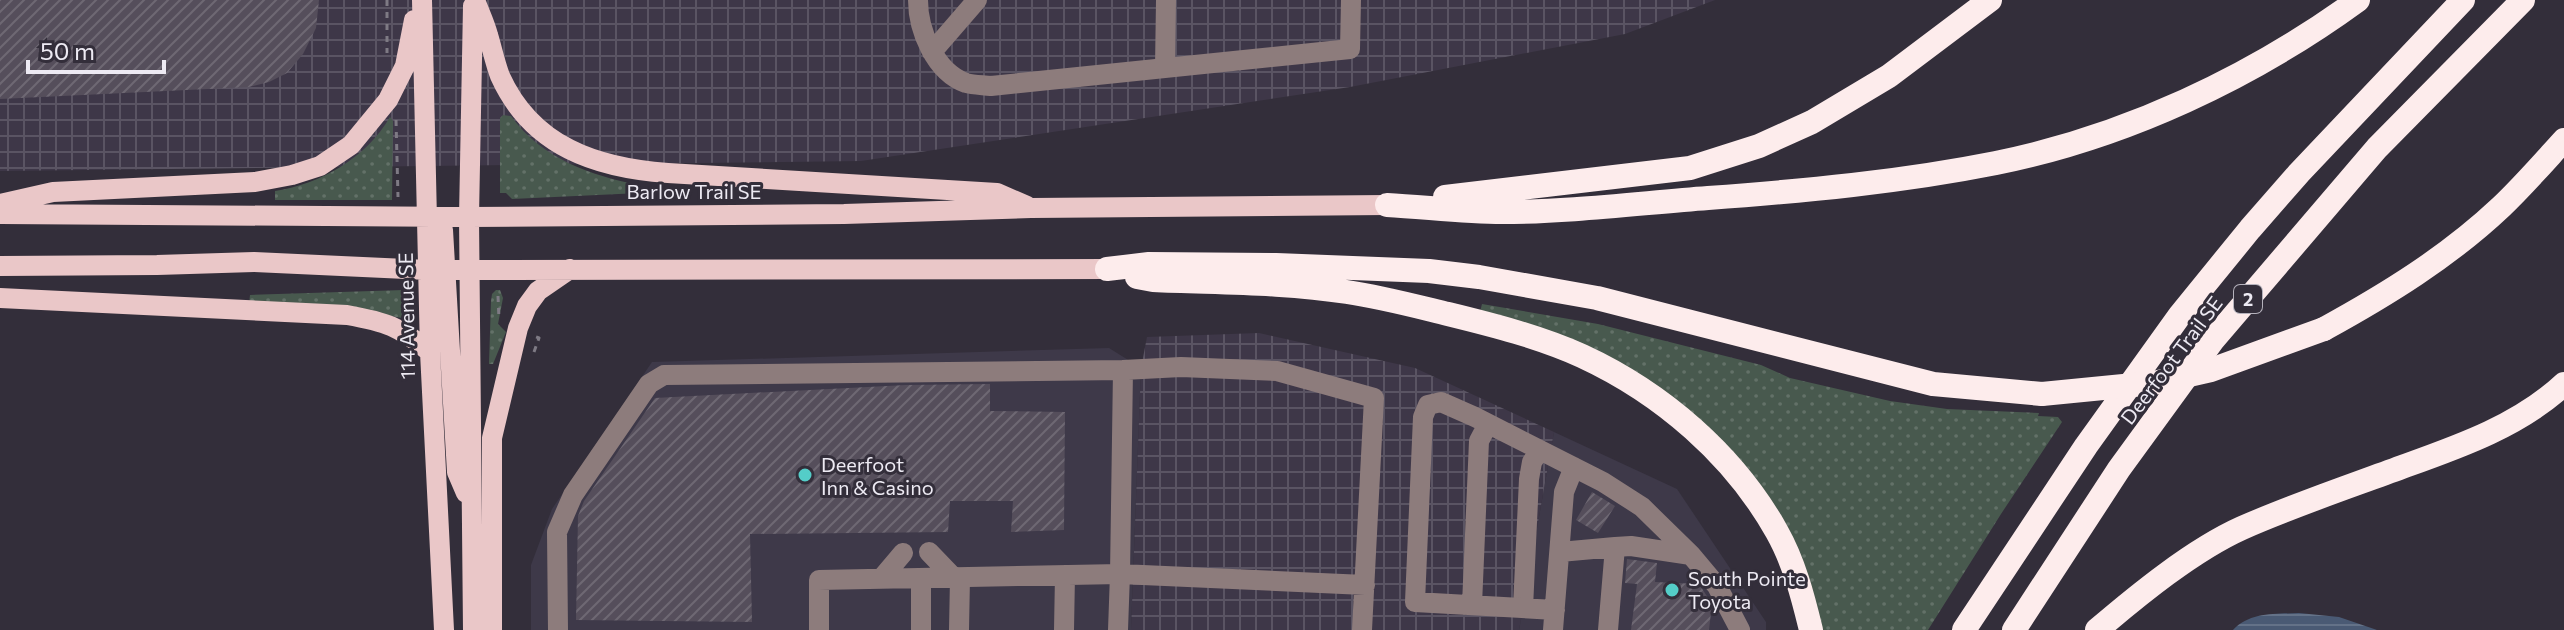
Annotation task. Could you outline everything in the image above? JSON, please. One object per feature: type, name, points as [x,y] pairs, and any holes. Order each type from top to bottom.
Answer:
[{"type":"highway","points":[[1387,205],[1690,168],[1759,146],[1812,122],[1889,76],[1990,0]]},
{"type":"highway","points":[[1387,205],[1502,212],[1665,202],[1854,185],[1997,163],[2095,136],[2197,96],[2267,58],[2358,0]]},
{"type":"highway","name":"Deerfoot Trail SE","points":[[1964,630],[2086,446],[2180,315],[2299,173],[2463,0]]},
{"type":"highway","name":"Deerfoot Trail SE","points":[[2014,630],[2119,469],[2213,340],[2377,148],[2523,0]]},
{"type":"highway","points":[[1107,269],[1149,264],[1276,265],[1429,271],[1479,277],[1597,298],[1933,384],[2042,394],[2154,383],[2211,370],[2324,329],[2381,297],[2460,241],[2500,208],[2564,140]]},
{"type":"highway","points":[[1107,269],[1153,280],[1275,285],[1347,292],[1404,303],[1524,335],[1579,355],[1616,373],[1668,408],[1715,449],[1739,475],[1777,533],[1791,563],[1811,630]]},
{"type":"highway","points":[[2097,630],[2170,573],[2238,530],[2461,446],[2496,430],[2564,384]]},
{"type":"main road","points":[[0,204],[53,192],[255,182],[320,166],[351,145],[388,100],[405,66],[420,0]]},
{"type":"main road","name":"114 Avenue SE","points":[[420,0],[428,217],[437,270],[430,352],[444,630]]},
{"type":"main road","points":[[474,0],[487,31],[499,75],[514,101],[555,142],[603,165],[634,171],[997,193],[1031,208]]},
{"type":"main road","points":[[473,630],[469,217],[474,0]]},
{"type":"main road","name":"Barlow Trail SE","points":[[0,214],[469,217],[1387,205]]},
{"type":"main road","points":[[0,266],[254,262],[437,270],[1107,269]]},
{"type":"main road","points":[[492,630],[492,438],[518,328],[527,306],[538,291],[570,269]]},
{"type":"main road","points":[[437,270],[457,472],[471,503]]},
{"type":"main road","points":[[0,298],[347,315],[386,323],[402,330],[430,352]]},
{"type":"lane","points":[[918,0],[918,10],[932,52],[946,70],[965,83],[991,86],[1350,49],[1351,0]]},
{"type":"lane","points":[[932,52],[977,0]]},
{"type":"lane","points":[[1165,68],[1166,0]]},
{"type":"lane","points":[[558,630],[557,532],[573,495],[649,384],[664,375],[1181,367],[1277,371],[1374,398],[1362,630]]},
{"type":"lane","points":[[1118,630],[1123,370]]},
{"type":"lane","points":[[1574,467],[1564,492],[1554,620],[1523,608],[1415,602],[1423,417],[1428,405],[1441,402],[1488,424],[1574,467],[1603,482],[1642,507],[1691,555],[1717,586],[1740,630]]},
{"type":"lane","points":[[1472,605],[1479,441],[1488,424]]},
{"type":"lane","points":[[1523,608],[1529,479],[1532,462],[1540,450]]},
{"type":"lane","points":[[1560,552],[1631,546],[1691,555]]},
{"type":"lane","points":[[1608,630],[1615,547]]},
{"type":"lane","points":[[929,552],[957,578],[959,630]]},
{"type":"lane","points":[[881,579],[903,553]]},
{"type":"lane","points":[[819,630],[819,580],[1120,574],[1365,585]]},
{"type":"lane","points":[[1064,630],[1065,575]]},
{"type":"lane","points":[[921,579],[921,630]]},
{"type":"path","points":[[387,0],[387,58]]},
{"type":"path","points":[[396,109],[398,197]]},
{"type":"path","points":[[498,296],[498,319],[509,324]]},
{"type":"shaded area","points":[[0,0],[1715,0],[1625,34],[1350,87],[861,161],[0,171]]},
{"type":"shaded area","points":[[1259,333],[1415,368],[1554,432],[1519,630],[1131,630],[1141,368],[1147,337]]},
{"type":"shaded area","points":[[1109,348],[1141,368],[1131,630],[531,630],[531,565],[552,509],[652,362]]},
{"type":"shaded area","points":[[1554,432],[1677,489],[1766,622],[1766,630],[1519,630]]},
{"type":"green space","points":[[503,115],[511,116],[523,131],[552,154],[603,176],[640,185],[640,193],[512,199],[506,193],[500,193],[500,118]]},
{"type":"green space","points":[[390,117],[393,121],[392,200],[275,200],[275,191],[309,182],[355,157]]},
{"type":"green space","points":[[404,290],[408,293],[408,319],[361,311],[249,304],[250,295]]},
{"type":"green space","points":[[496,290],[500,290],[503,298],[498,324],[506,332],[493,364],[489,364],[491,301]]},
{"type":"green space","points":[[1482,304],[1598,324],[1761,365],[1790,378],[1890,401],[1947,409],[2039,413],[2038,416],[2058,417],[2062,422],[1928,630],[1823,630],[1698,423],[1480,312]]},
{"type":"water","points":[[2299,613],[2339,617],[2377,630],[2233,630],[2255,617]]},
{"type":"building","points":[[0,0],[319,0],[316,28],[303,54],[287,73],[269,82],[249,87],[0,99]]},
{"type":"building","points":[[990,384],[990,411],[1065,412],[1064,530],[1011,532],[1013,501],[950,501],[948,532],[750,534],[752,622],[576,620],[578,516],[584,501],[655,398],[906,385]]},
{"type":"building","points":[[1592,492],[1615,506],[1598,533],[1576,520]]},
{"type":"building","name":"South Pointe Toyota","points":[[1627,559],[1657,563],[1655,582],[1699,584],[1712,604],[1709,630],[1631,630],[1637,584],[1625,583]]},
{"type":"place","name":"Deerfoot Inn & Casino","points":[[805,475]]},
{"type":"place","name":"South Pointe Toyota","points":[[1672,590]]}]
